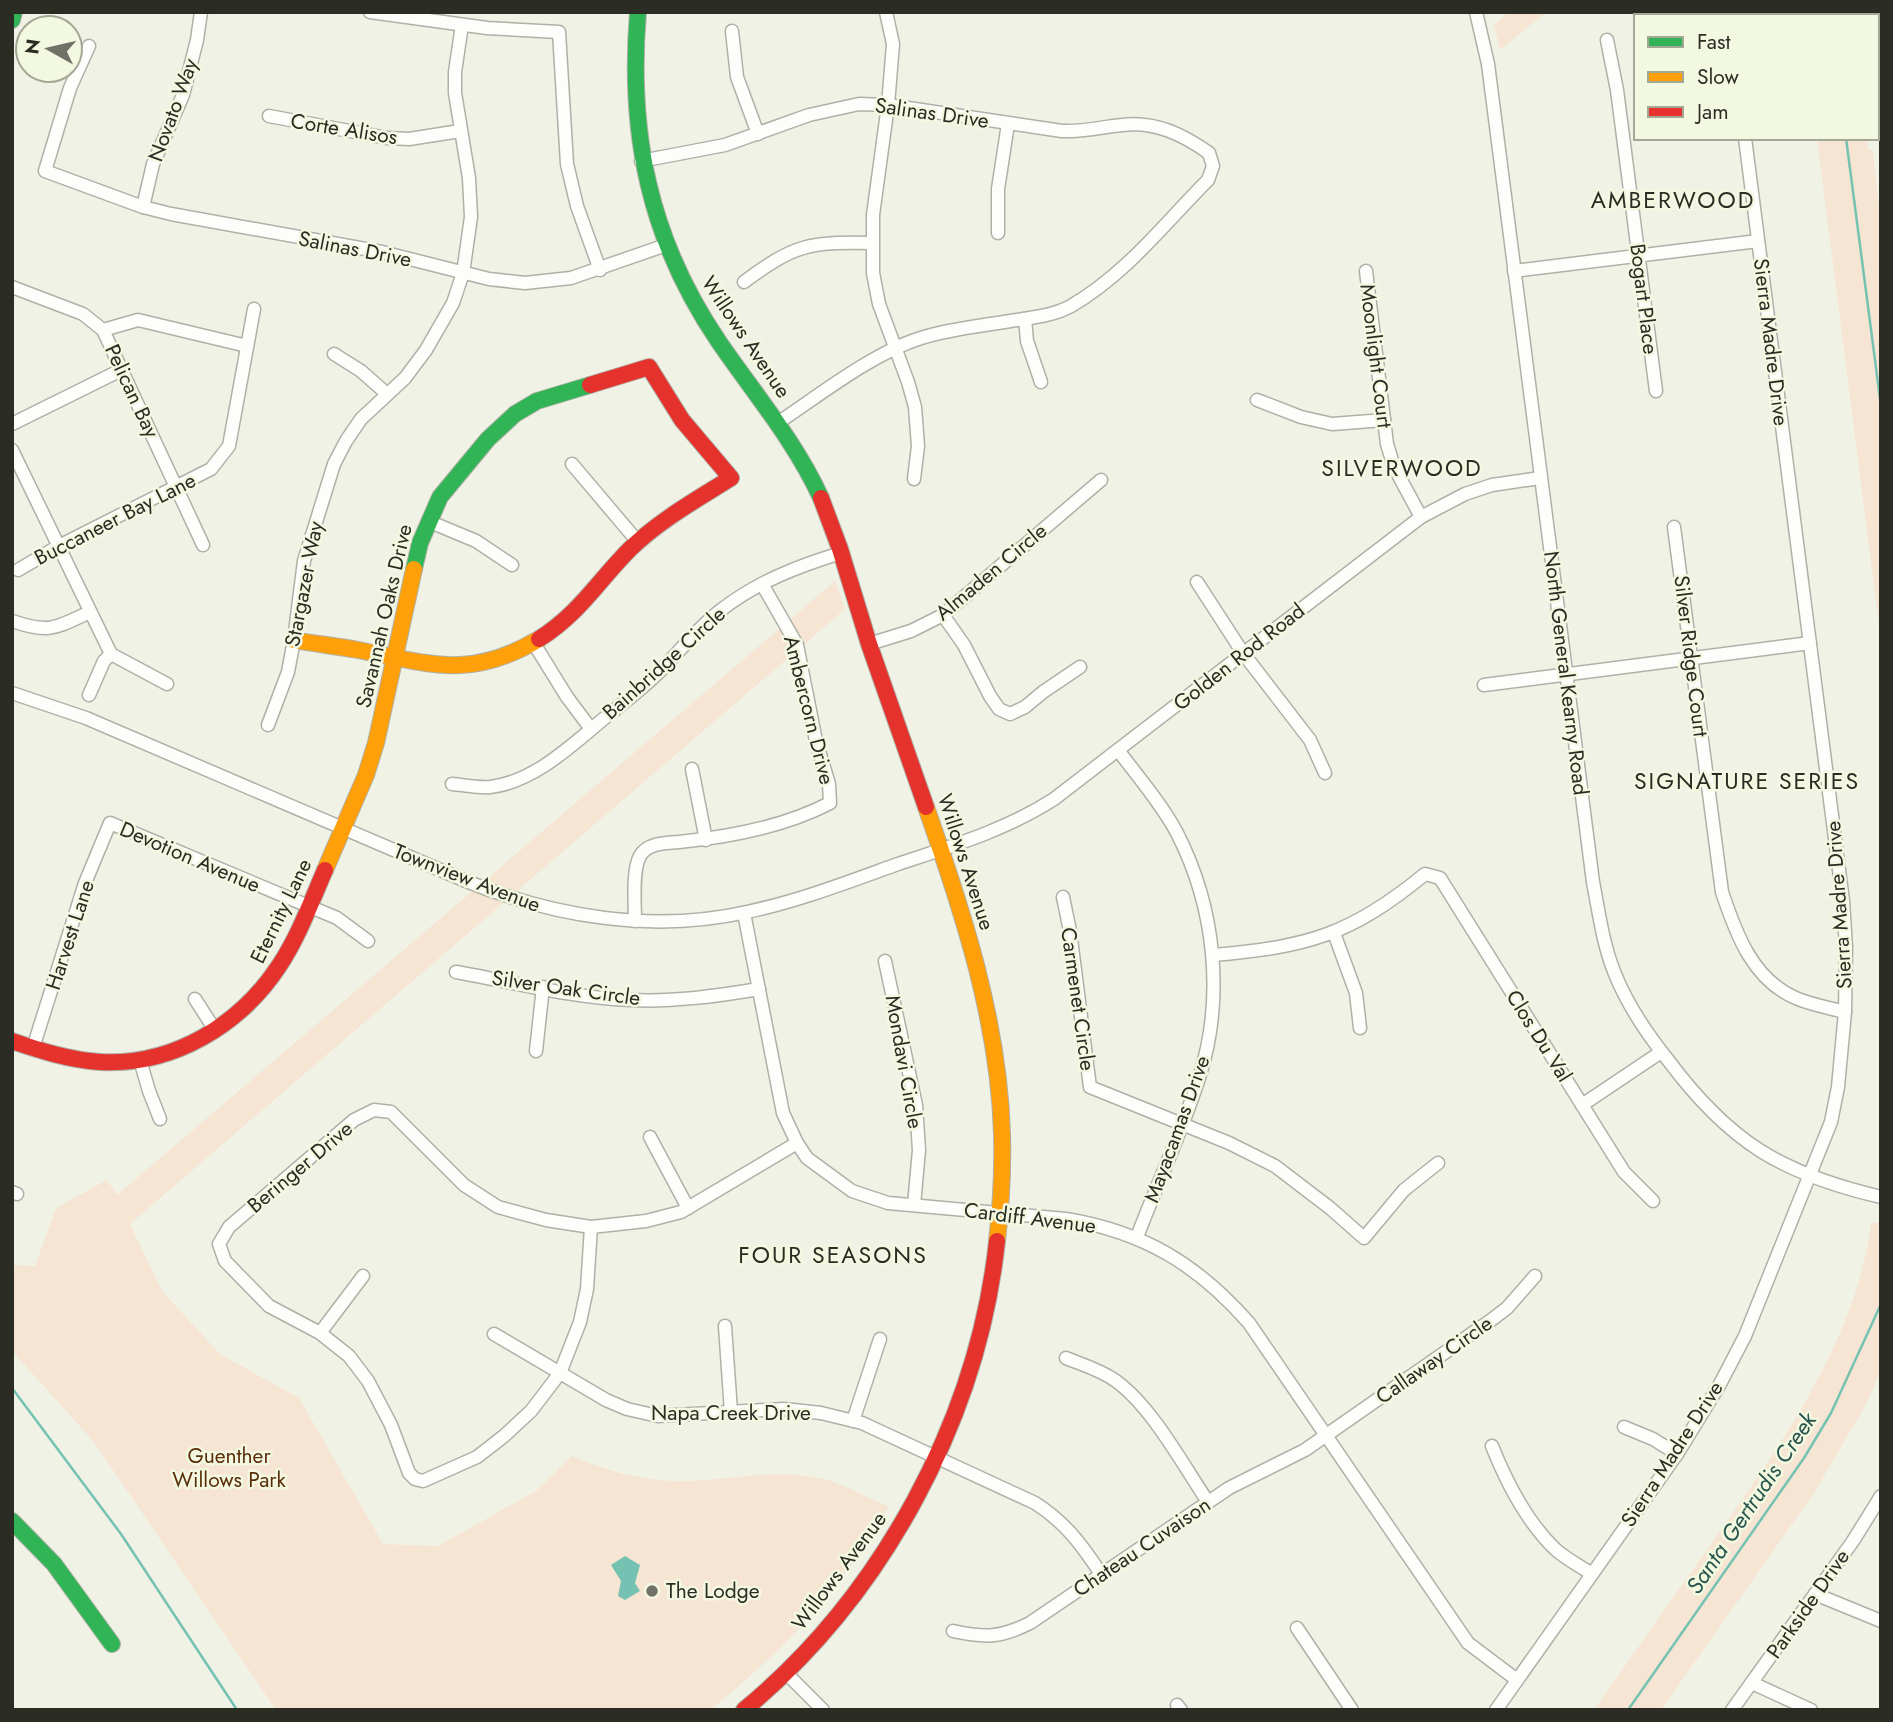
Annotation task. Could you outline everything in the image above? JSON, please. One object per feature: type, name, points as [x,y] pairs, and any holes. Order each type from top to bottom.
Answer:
[{"type":"street","points":[[12,20],[14,12]]},
{"type":"street","name":"Novato Way","points":[[143,207],[153,164],[183,95],[201,12]]},
{"type":"street","points":[[370,12],[462,25],[559,32],[566,164],[600,270]]},
{"type":"street","name":"Willows Avenue","points":[[638,12],[634,42],[634,102],[641,161],[652,204],[666,244],[700,313],[779,422],[820,496],[969,935],[992,1039],[1003,1133],[1000,1213],[981,1329],[961,1397],[936,1458],[911,1508],[881,1558],[820,1635],[744,1710]]},
{"type":"street","points":[[886,12],[893,44],[888,106],[873,215],[873,273],[879,304],[915,407],[918,446],[914,480]]},
{"type":"street","name":"North General Kearny Road","points":[[1476,12],[1488,64],[1593,882],[1602,929],[1615,974],[1629,1002],[1661,1052],[1709,1110],[1733,1132],[1759,1151],[1810,1177],[1879,1196]]},
{"type":"street","name":"Stargazer Way","points":[[268,726],[288,672],[304,561],[334,464],[361,419],[405,378],[426,350],[453,303],[463,273],[471,218],[471,197],[455,93],[455,72],[462,25]]},
{"type":"street","points":[[732,32],[737,77],[758,134]]},
{"type":"street","name":"Bogart Place","points":[[1607,40],[1617,90],[1656,391]]},
{"type":"street","name":"Salinas Drive","points":[[89,46],[70,88],[45,171],[143,207],[382,252],[463,273],[524,283],[557,281],[600,270],[666,244]]},
{"type":"street","name":"Salinas Drive","points":[[641,161],[725,145],[809,115],[859,104],[1062,131],[1080,132],[1122,125],[1163,128],[1180,134],[1209,153],[1213,166],[1208,180],[1130,262],[1069,307],[1049,315],[1025,319]]},
{"type":"street","name":"Corte Alisos","points":[[270,116],[387,138],[409,139],[460,131]]},
{"type":"street","points":[[998,233],[998,190],[1008,124]]},
{"type":"street","name":"Sierra Madre Drive","points":[[1496,1710],[1676,1454],[1720,1384],[1745,1336],[1810,1177],[1831,1122],[1838,1087],[1845,1012],[1846,947],[1843,901],[1745,140]]},
{"type":"street","points":[[1514,271],[1758,241]]},
{"type":"street","points":[[744,282],[777,258],[797,249],[824,243],[872,243]]},
{"type":"street","name":"Moonlight Court","points":[[1366,271],[1387,444],[1394,467],[1421,517]]},
{"type":"street","name":"Pelican Bay","points":[[12,287],[83,314],[103,330],[203,545]]},
{"type":"street","name":"Buccaneer Bay Lane","points":[[18,570],[59,546],[211,469],[229,446],[254,309]]},
{"type":"street","points":[[779,422],[896,349],[919,338],[956,329],[1025,319],[1027,341],[1041,382]]},
{"type":"street","points":[[103,330],[138,320],[247,346]]},
{"type":"street","points":[[334,354],[361,371],[387,394]]},
{"type":"street","name":"Savannah Oaks Drive","points":[[343,828],[366,775],[376,743],[420,543],[428,521],[440,497],[488,439],[515,414],[537,401],[649,367],[682,420],[731,478],[683,508],[638,542]]},
{"type":"street","points":[[12,424],[121,370]]},
{"type":"street","points":[[1257,400],[1301,417],[1324,422],[1351,424],[1384,420]]},
{"type":"street","points":[[12,450],[111,654],[167,684]]},
{"type":"street","points":[[294,640],[427,664],[467,666],[510,654],[533,642],[580,606],[638,542],[572,464]]},
{"type":"street","name":"Golden Rod Road","points":[[941,849],[987,834],[1033,813],[1421,517],[1465,494],[1492,485],[1541,478]]},
{"type":"street","name":"Almaden Circle","points":[[869,644],[911,631],[943,615],[1101,480]]},
{"type":"street","points":[[428,521],[476,541],[512,565]]},
{"type":"street","name":"Silver Ridge Court","points":[[1674,527],[1721,892],[1733,925],[1751,960],[1770,982],[1797,999],[1845,1012]]},
{"type":"street","name":"Bainbridge Circle","points":[[452,784],[489,787],[540,768],[645,685],[699,628],[723,608],[761,584],[801,565],[841,553]]},
{"type":"street","points":[[1197,582],[1243,653],[1310,740],[1325,773]]},
{"type":"street","name":"Ambercorn Drive","points":[[706,839],[765,827],[812,812],[830,803],[829,784],[816,741],[797,645],[761,584]]},
{"type":"street","points":[[12,621],[44,630],[90,612]]},
{"type":"street","points":[[943,615],[964,645],[990,696],[999,709],[1010,714],[1025,707],[1080,667]]},
{"type":"street","points":[[533,642],[567,697],[591,729]]},
{"type":"street","points":[[1484,685],[1810,643]]},
{"type":"street","points":[[89,695],[104,661],[111,654]]},
{"type":"street","name":"Townview Avenue","points":[[12,693],[86,718],[516,900],[595,917],[687,920],[744,913],[794,901],[941,849]]},
{"type":"street","name":"Mayacamas Drive","points":[[1118,750],[1160,805],[1177,833],[1201,896],[1213,955],[1213,993],[1206,1051],[1199,1078],[1137,1237]]},
{"type":"street","points":[[635,920],[637,862],[641,853],[655,844],[706,839],[692,769]]},
{"type":"street","name":"Devotion Avenue","points":[[110,823],[337,918],[368,941]]},
{"type":"street","name":"Harvest Lane","points":[[33,1048],[85,883],[110,823]]},
{"type":"street","name":"Eternity Lane","points":[[12,1041],[63,1057],[90,1061],[140,1060],[192,1043],[215,1030],[242,1011],[262,991],[282,964],[343,828]]},
{"type":"street","name":"Clos Du Val","points":[[1334,933],[1375,912],[1425,874],[1440,878],[1624,1172],[1653,1201]]},
{"type":"street","name":"Carmenet Circle","points":[[1063,897],[1070,931],[1090,1087],[1181,1124]]},
{"type":"street","name":"Cardiff Avenue","points":[[744,913],[783,1113],[807,1158],[852,1191],[888,1203],[1080,1221],[1137,1237],[1181,1261],[1230,1301],[1249,1323],[1468,1643],[1517,1681]]},
{"type":"street","points":[[1213,955],[1282,947],[1334,933],[1356,993],[1360,1028]]},
{"type":"street","name":"Mondavi Circle","points":[[885,961],[916,1105],[919,1150],[914,1205]]},
{"type":"street","name":"Silver Oak Circle","points":[[456,972],[631,1000],[709,997],[759,989]]},
{"type":"street","points":[[537,1051],[543,988]]},
{"type":"street","points":[[195,999],[215,1030]]},
{"type":"street","points":[[1582,1105],[1661,1052]]},
{"type":"street","points":[[140,1060],[160,1119]]},
{"type":"street","name":"Beringer Drive","points":[[320,1333],[269,1306],[225,1261],[219,1244],[229,1227],[354,1120],[374,1110],[391,1112],[464,1185],[498,1207],[546,1220],[591,1227],[646,1221],[681,1212],[797,1143]]},
{"type":"street","points":[[1181,1124],[1229,1143],[1275,1167],[1330,1208],[1364,1238],[1404,1190],[1438,1163]]},
{"type":"street","points":[[650,1137],[688,1208]]},
{"type":"street","points":[[363,1276],[320,1333],[349,1356],[368,1381],[391,1424],[409,1473],[415,1479],[424,1481],[478,1457],[531,1411],[560,1373],[580,1322],[587,1289],[591,1227]]},
{"type":"street","name":"Callaway Circle","points":[[1326,1436],[1507,1308],[1535,1276]]},
{"type":"street","points":[[725,1326],[732,1412]]},
{"type":"street","name":"Napa Creek Drive","points":[[494,1334],[627,1409],[658,1416],[785,1409],[821,1413],[853,1421],[1035,1503],[1051,1513],[1081,1544],[1101,1574]]},
{"type":"street","points":[[853,1421],[880,1339]]},
{"type":"street","points":[[1066,1358],[1104,1373],[1132,1395],[1146,1410],[1208,1502]]},
{"type":"street","points":[[1624,1427],[1653,1439],[1676,1454]]},
{"type":"street","name":"Chateau Cuvaison","points":[[953,1631],[983,1637],[1013,1632],[1229,1488],[1294,1458],[1326,1436]]},
{"type":"street","points":[[1492,1446],[1507,1483],[1545,1538],[1557,1551],[1592,1574]]},
{"type":"street","name":"Parkside Drive","points":[[1732,1710],[1880,1501]]},
{"type":"street","points":[[12,1521],[43,1551],[71,1584],[113,1644]]},
{"type":"street","points":[[1815,1594],[1881,1621]]},
{"type":"street","points":[[1297,1628],[1352,1710]]},
{"type":"street","points":[[785,1672],[823,1710]]},
{"type":"street","points":[[1752,1683],[1811,1710]]},
{"type":"green space","points":[[1509,12],[1546,12],[1500,50],[1494,25]]},
{"type":"green space","points":[[1817,140],[1867,140],[1868,150],[1873,150],[1881,226],[1881,641]]},
{"type":"green space","name":"Guenther Willows Park","points":[[835,581],[845,609],[130,1224],[162,1291],[220,1354],[299,1398],[383,1544],[438,1546],[536,1491],[572,1456],[625,1474],[666,1481],[781,1474],[814,1477],[843,1486],[889,1507],[853,1563],[817,1609],[765,1662],[710,1710],[276,1710],[94,1442],[12,1351],[12,1265],[35,1266],[56,1208],[107,1180],[117,1195]]},
{"type":"green space","points":[[1871,1222],[1881,1224],[1881,1371],[1865,1406],[1814,1493],[1661,1710],[1594,1710],[1762,1470],[1811,1392],[1850,1308],[1863,1266]]},
{"type":"water","points":[[625,1556],[640,1565],[635,1583],[640,1591],[625,1600],[618,1596],[621,1581],[611,1565]]},
{"type":"waterway","name":"Santa Gertrudis Creek","points":[[1846,140],[1881,406]]},
{"type":"waterway","name":"Santa Gertrudis Creek","points":[[1628,1710],[1804,1458],[1831,1413],[1881,1304]]},
{"type":"waterway","points":[[12,1388],[121,1534],[237,1710]]},
{"type":"traffic: fast","points":[[12,20],[14,12]]},
{"type":"traffic: fast","points":[[638,12],[637,101],[641,143],[648,184],[675,264],[719,342],[787,437],[821,498]]},
{"type":"traffic: fast","points":[[414,569],[420,543],[440,497],[488,439],[515,414],[537,401],[590,385]]},
{"type":"traffic: fast","points":[[12,1521],[54,1564],[112,1644]]},
{"type":"traffic: slow","points":[[325,870],[366,775],[376,743],[414,569]]},
{"type":"traffic: slow","points":[[294,640],[450,665],[492,660],[539,639]]},
{"type":"traffic: slow","points":[[926,807],[966,927],[994,1050],[1002,1147],[997,1241]]},
{"type":"traffic: jam","points":[[539,639],[577,608],[630,549],[679,511],[731,478],[682,420],[649,367],[590,385]]},
{"type":"traffic: jam","points":[[821,498],[926,807]]},
{"type":"traffic: jam","points":[[12,1041],[56,1054],[100,1062],[153,1057],[202,1038],[245,1006],[279,966],[299,931],[325,870]]},
{"type":"traffic: jam","points":[[744,1710],[794,1664],[839,1614],[880,1558],[915,1499],[945,1438],[969,1373],[986,1308],[997,1241]]},
{"type":"place","name":"The Lodge","points":[[652,1591]]},
{"type":"district","name":"AMBERWOOD","points":[[1673,200]]},
{"type":"district","name":"SILVERWOOD","points":[[1402,468]]},
{"type":"district","name":"SIGNATURE SERIES","points":[[1747,781]]},
{"type":"district","name":"FOUR SEASONS","points":[[833,1255]]}]
